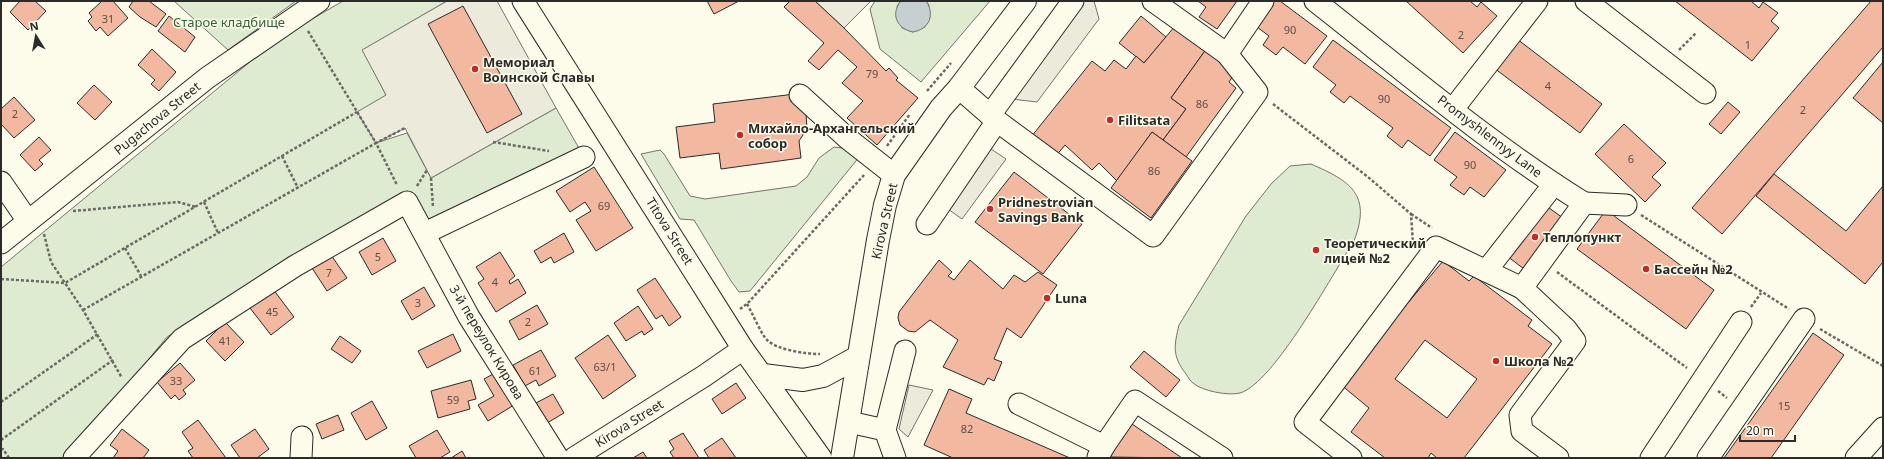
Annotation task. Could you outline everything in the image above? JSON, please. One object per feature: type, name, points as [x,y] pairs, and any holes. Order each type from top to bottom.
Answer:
[{"type":"main road","name":"Kirova Street","points":[[842,458],[878,240],[894,175],[1017,4]]},
{"type":"main road","points":[[763,375],[804,380],[823,376],[858,357]]},
{"type":"street","name":"Pugachova Street","points":[[1,243],[207,78],[319,1]]},
{"type":"street","name":"Titova Street","points":[[523,1],[625,159],[744,349],[821,458]]},
{"type":"street","points":[[927,224],[994,118],[1073,1]]},
{"type":"street","points":[[958,88],[994,118],[1153,236],[1257,92],[1227,54],[1153,1]]},
{"type":"street","points":[[1227,54],[1263,1]]},
{"type":"street","name":"Promyshlennyy Lane","points":[[1315,1],[1453,109],[1554,184],[1584,203]]},
{"type":"street","points":[[1453,109],[1537,1]]},
{"type":"street","points":[[1586,1],[1705,93]]},
{"type":"street","points":[[800,95],[847,138],[894,175]]},
{"type":"street","points":[[431,231],[584,157]]},
{"type":"street","points":[[1,182],[29,221]]},
{"type":"street","points":[[1486,271],[1554,184]]},
{"type":"street","points":[[74,458],[182,339],[295,266],[407,202]]},
{"type":"street","name":"3-й переулок Кирова","points":[[407,202],[431,231],[469,317],[558,458]]},
{"type":"street","points":[[1522,288],[1584,203],[1626,205]]},
{"type":"street","points":[[1351,458],[1305,422],[1436,247],[1522,288],[1566,329],[1575,341],[1520,415],[1522,431],[1558,458]]},
{"type":"street","points":[[1708,458],[1804,319]]},
{"type":"street","points":[[1650,458],[1741,322]]},
{"type":"street","name":"Kirova Street","points":[[574,458],[744,349]]},
{"type":"street","points":[[894,458],[885,430],[905,350]]},
{"type":"street","points":[[1019,404],[1101,452],[1136,400],[1222,458]]},
{"type":"street","points":[[849,422],[885,430]]},
{"type":"street","points":[[1856,458],[1883,428]]},
{"type":"street","points":[[301,458],[302,437]]},
{"type":"path","points":[[298,15],[376,144],[407,202]]},
{"type":"path","points":[[1257,92],[1433,229]]},
{"type":"path","points":[[1,279],[65,283],[357,112]]},
{"type":"path","points":[[83,310],[404,128]]},
{"type":"path","points":[[282,156],[298,188]]},
{"type":"path","points":[[431,178],[431,231]]},
{"type":"path","points":[[54,200],[65,212],[178,202],[196,207]]},
{"type":"path","points":[[204,202],[218,233]]},
{"type":"path","points":[[1626,205],[1761,293]]},
{"type":"path","points":[[1412,214],[1413,250]]},
{"type":"path","points":[[29,221],[43,229],[51,262],[98,334],[131,394]]},
{"type":"path","points":[[125,248],[141,276]]},
{"type":"path","points":[[1542,261],[1742,409]]},
{"type":"path","points":[[747,304],[766,340],[782,348],[808,354],[821,354]]},
{"type":"path","points":[[1,402],[98,334]]},
{"type":"path","points":[[1,440],[113,360]]},
{"type":"path","points":[[1,450],[3,449],[9,458]]},
{"type":"green space","name":"Старое кладбище","points":[[174,1],[296,1],[228,50]]},
{"type":"green space","points":[[343,1],[447,1],[363,50],[386,95],[376,143],[407,133],[431,178],[556,108],[584,157],[425,233],[401,193],[167,337],[67,458],[1,458],[1,267],[251,61],[307,22]]},
{"type":"green space","points":[[875,1],[901,1],[897,6],[902,28],[913,32],[925,27],[929,5],[926,1],[990,1],[921,82],[880,49],[870,9]]},
{"type":"green space","points":[[834,147],[851,149],[860,156],[750,291],[739,292],[694,220],[680,219],[641,154],[660,150],[690,196],[705,199],[796,186],[807,177],[819,158]]},
{"type":"green space","points":[[1311,164],[1337,177],[1354,191],[1359,200],[1360,212],[1359,225],[1354,241],[1302,325],[1269,370],[1254,385],[1240,393],[1235,394],[1215,392],[1197,386],[1189,379],[1181,368],[1176,356],[1175,345],[1179,325],[1246,216],[1271,184],[1290,166]]},
{"type":"shaded area","points":[[447,1],[497,1],[556,108],[431,178],[405,128],[376,143],[357,112],[386,95],[362,50]]},
{"type":"shaded area","points":[[815,1],[871,1],[844,28]]},
{"type":"shaded area","points":[[901,1],[926,1],[929,6],[930,16],[927,24],[923,28],[913,32],[903,28],[899,24],[896,11]]},
{"type":"shaded area","points":[[1065,1],[1094,1],[1099,19],[1037,102],[994,97]]},
{"type":"shaded area","points":[[991,149],[1006,159],[962,219],[948,209]]},
{"type":"shaded area","points":[[909,385],[933,390],[908,437],[899,429]]},
{"type":"building","points":[[20,1],[35,1],[46,11],[28,30],[10,12]]},
{"type":"building","points":[[102,1],[113,1],[128,18],[108,36],[100,27],[96,31],[88,21],[92,17],[89,13]]},
{"type":"building","points":[[133,1],[149,1],[166,14],[156,27],[140,17],[129,7]]},
{"type":"building","points":[[707,1],[739,1],[714,14]]},
{"type":"building","points":[[790,1],[815,1],[886,71],[889,68],[898,78],[896,80],[918,98],[877,145],[847,118],[863,101],[842,83],[857,67],[838,50],[819,70],[808,61],[824,43],[784,7]]},
{"type":"building","points":[[1198,1],[1237,1],[1217,29],[1199,17],[1206,7]]},
{"type":"building","points":[[1270,1],[1280,1],[1327,36],[1305,64],[1283,47],[1276,55],[1263,45],[1269,36],[1253,24]]},
{"type":"building","points":[[1406,1],[1470,1],[1477,7],[1481,2],[1497,16],[1463,53]]},
{"type":"building","points":[[1675,1],[1751,1],[1759,8],[1763,2],[1778,13],[1771,21],[1779,28],[1752,61]]},
{"type":"building","points":[[1871,1],[1883,1],[1883,47],[1722,234],[1692,208]]},
{"type":"building","name":"Мемориал Воинской Славы","points":[[463,6],[522,114],[487,133],[428,24]]},
{"type":"building","points":[[169,16],[195,37],[185,52],[158,31]]},
{"type":"building","points":[[1141,16],[1166,37],[1144,63],[1119,43]]},
{"type":"building","points":[[1175,26],[1207,48],[1171,98],[1186,109],[1163,140],[1152,132],[1117,181],[1099,163],[1092,170],[1065,145],[1055,157],[1031,137],[1092,61],[1105,71],[1114,60],[1126,69],[1136,56],[1144,63]]},
{"type":"building","points":[[1517,39],[1602,104],[1580,133],[1494,68]]},
{"type":"building","points":[[1333,40],[1451,128],[1430,156],[1408,140],[1402,148],[1387,136],[1393,128],[1350,96],[1344,103],[1330,92],[1336,85],[1313,67]]},
{"type":"building","points":[[1207,48],[1237,70],[1229,82],[1236,88],[1186,157],[1163,140],[1186,109],[1171,98]]},
{"type":"building","points":[[152,49],[176,72],[159,91],[151,84],[155,80],[138,65]]},
{"type":"building","points":[[1883,62],[1883,123],[1853,98]]},
{"type":"building","points":[[94,85],[112,102],[95,120],[77,103]]},
{"type":"building","name":"Михайло-Архангельский собор","points":[[795,94],[796,106],[806,114],[807,129],[799,141],[801,158],[721,169],[719,153],[680,158],[676,127],[715,122],[713,104]]},
{"type":"building","points":[[14,97],[35,120],[14,138],[1,124],[1,109]]},
{"type":"building","points":[[1728,102],[1740,112],[1721,134],[1709,124]]},
{"type":"building","points":[[1624,124],[1666,163],[1652,177],[1661,185],[1645,202],[1595,154]]},
{"type":"building","points":[[1152,132],[1192,161],[1151,218],[1111,188]]},
{"type":"building","points":[[1455,132],[1506,170],[1484,197],[1470,187],[1464,195],[1450,185],[1457,177],[1434,160]]},
{"type":"building","points":[[39,137],[51,150],[39,160],[43,164],[35,171],[20,155]]},
{"type":"building","points":[[594,167],[633,228],[596,251],[576,220],[591,211],[585,202],[570,212],[556,191]]},
{"type":"building","points":[[1014,172],[1082,224],[1043,274],[975,222]]},
{"type":"building","points":[[1774,174],[1846,231],[1883,186],[1883,262],[1865,284],[1756,196]]},
{"type":"building","name":"Теплопункт","points":[[1545,205],[1563,218],[1524,269],[1507,256]]},
{"type":"building","name":"Бассейн №2","points":[[1606,210],[1714,290],[1686,329],[1577,249]]},
{"type":"building","points":[[564,233],[574,252],[554,263],[551,257],[541,263],[534,251]]},
{"type":"building","points":[[383,238],[396,261],[372,275],[359,252]]},
{"type":"building","points":[[500,252],[515,276],[509,281],[510,284],[518,279],[526,293],[496,312],[478,283],[484,279],[476,267]]},
{"type":"building","points":[[331,255],[347,278],[327,291],[312,268]]},
{"type":"building","points":[[939,260],[952,272],[948,276],[954,280],[970,260],[1003,289],[1014,275],[1025,282],[1038,272],[1057,285],[1021,338],[1007,328],[994,359],[1002,362],[994,381],[988,378],[984,385],[943,367],[958,340],[930,320],[915,332],[908,331],[900,325],[898,318],[899,312]]},
{"type":"building","name":"Школа №2","points":[[1443,261],[1469,281],[1474,276],[1532,320],[1528,326],[1552,344],[1464,458],[1437,458],[1431,453],[1428,458],[1385,458],[1351,432],[1369,408],[1340,384]],"holes":[[[1425,340],[1477,379],[1447,418],[1395,379]]]},
{"type":"building","points":[[655,278],[681,317],[669,326],[662,315],[656,319],[637,290]]},
{"type":"building","points":[[424,287],[435,306],[412,320],[401,301]]},
{"type":"building","points":[[273,289],[294,317],[271,335],[250,308]]},
{"type":"building","points":[[537,305],[548,324],[519,340],[509,321]]},
{"type":"building","points":[[638,306],[653,329],[644,335],[642,331],[626,341],[614,323]]},
{"type":"building","points":[[225,322],[244,342],[225,361],[206,341]]},
{"type":"building","points":[[1813,333],[1844,355],[1771,458],[1724,458]]},
{"type":"building","points":[[453,334],[461,351],[427,368],[418,351]]},
{"type":"building","points":[[608,335],[636,376],[603,399],[575,358]]},
{"type":"building","points":[[340,336],[361,351],[352,363],[331,349]]},
{"type":"building","points":[[541,350],[556,376],[539,386],[536,380],[525,386],[513,365]]},
{"type":"building","points":[[1144,351],[1180,380],[1166,397],[1130,367]]},
{"type":"building","points":[[180,363],[195,380],[183,390],[186,394],[179,400],[175,395],[171,399],[157,382]]},
{"type":"building","points":[[495,373],[514,405],[488,421],[478,405],[494,396],[484,379]]},
{"type":"building","points":[[471,380],[476,399],[468,401],[470,409],[438,418],[431,391]]},
{"type":"building","points":[[736,383],[746,398],[722,414],[712,399]]},
{"type":"building","points":[[949,389],[972,399],[966,413],[1070,458],[953,458],[924,445]]},
{"type":"building","points":[[553,394],[564,413],[547,423],[536,403]]},
{"type":"building","points":[[372,401],[387,428],[366,440],[351,413]]},
{"type":"building","points":[[338,415],[344,430],[322,439],[316,424]]},
{"type":"building","points":[[198,420],[226,458],[193,458],[188,451],[193,448],[182,432]]},
{"type":"building","points":[[1132,424],[1182,458],[1109,457]]},
{"type":"building","points":[[122,429],[149,450],[143,458],[113,458],[118,451],[110,445]]},
{"type":"building","points":[[255,429],[269,449],[257,458],[240,458],[231,445]]},
{"type":"building","points":[[437,430],[450,452],[440,458],[416,458],[409,446]]},
{"type":"building","points":[[683,433],[699,458],[674,458],[670,452],[674,449],[669,441]]},
{"type":"building","points":[[722,438],[736,458],[709,458],[704,450]]},
{"type":"building","points":[[462,451],[466,458],[451,458]]},
{"type":"building","points":[[643,452],[647,458],[633,458]]},
{"type":"place","name":"Мемориал Воинской Славы","points":[[475,69]]},
{"type":"place","name":"Filitsata","points":[[1110,120]]},
{"type":"place","name":"Михайло-Архангельский собор","points":[[740,135]]},
{"type":"place","name":"Pridnestrovian Savings Bank","points":[[990,209]]},
{"type":"place","name":"Теплопункт","points":[[1535,237]]},
{"type":"place","name":"Теоретический лицей №2","points":[[1316,250]]},
{"type":"place","name":"Бассейн №2","points":[[1646,269]]},
{"type":"place","name":"Luna","points":[[1047,298]]},
{"type":"place","name":"Школа №2","points":[[1496,361]]}]
